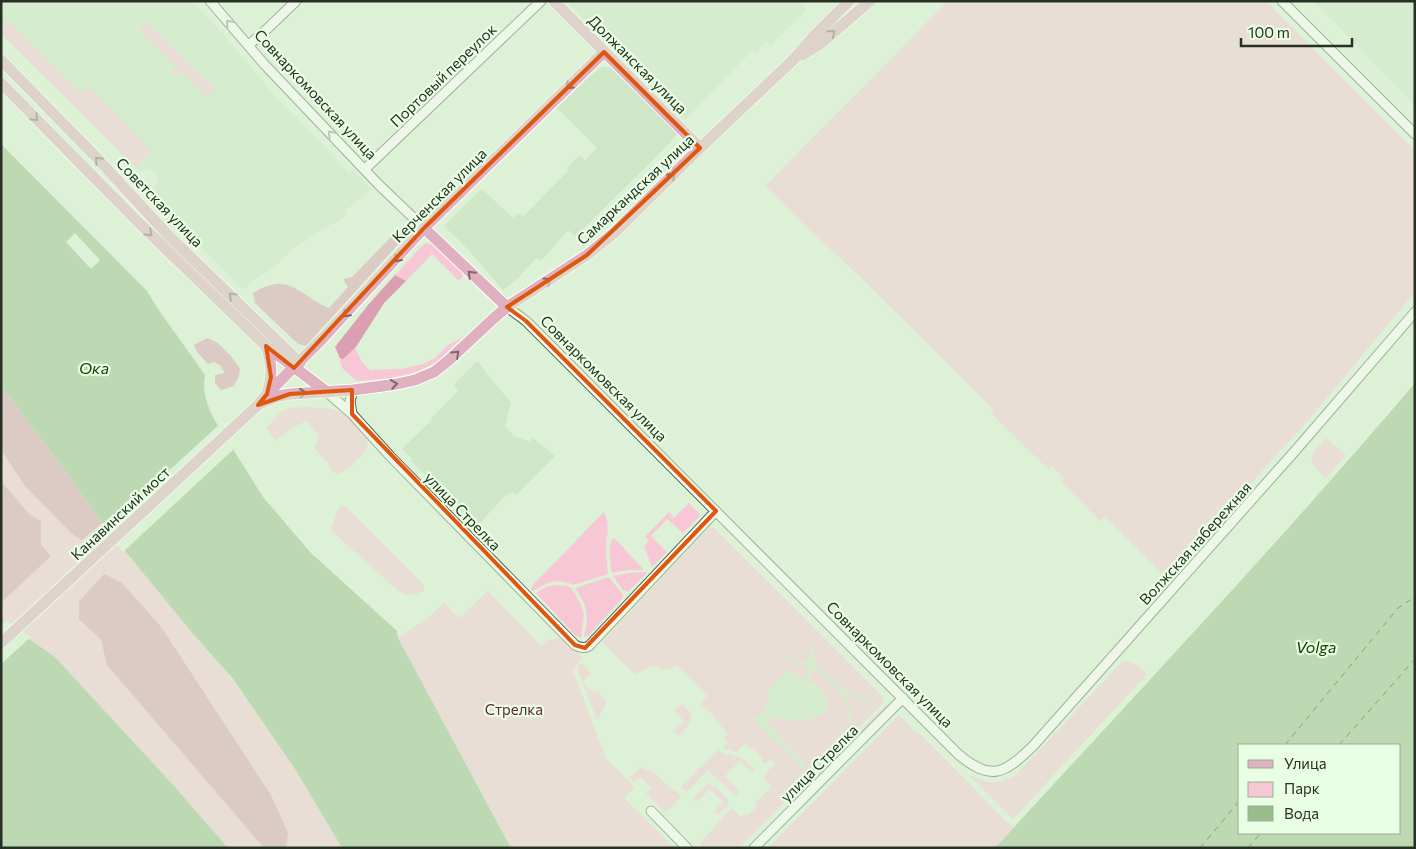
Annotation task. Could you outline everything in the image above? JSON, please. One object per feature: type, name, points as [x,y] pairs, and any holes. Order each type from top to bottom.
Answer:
[{"type":"main road","name":"Должанская улица","points":[[554,1],[700,148]]},
{"type":"main road","name":"Самаркандская улица","points":[[258,405],[279,396],[352,390],[415,380],[434,372],[507,307],[587,255],[626,221],[792,61],[849,1]]},
{"type":"main road","name":"Самаркандская улица","points":[[792,61],[820,44],[870,1]]},
{"type":"main road","name":"Керченская улица","points":[[258,405],[369,289],[424,228],[604,52]]},
{"type":"main road","name":"Советская улица","points":[[1,60],[95,156],[168,236],[297,365]]},
{"type":"main road","name":"Советская улица","points":[[1,83],[138,223],[266,346],[297,365]]},
{"type":"main road","name":"Совнаркомовская улица","points":[[424,228],[507,307]]},
{"type":"main road","points":[[266,346],[270,355],[271,371],[267,394]]},
{"type":"main road","points":[[297,365],[327,392]]},
{"type":"main road","name":"Канавинский мост","points":[[1,643],[258,405]]},
{"type":"street","name":"Совнаркомовская улица","points":[[210,1],[264,64],[424,228]]},
{"type":"street","points":[[249,45],[296,1]]},
{"type":"street","name":"Портовый переулок","points":[[365,169],[541,1]]},
{"type":"street","points":[[1282,1],[1415,134]]},
{"type":"street","name":"Совнаркомовская улица","points":[[507,307],[526,321],[958,754],[982,770]]},
{"type":"street","name":"Волжская набережная","points":[[982,770],[1003,770],[1015,763],[1033,746],[1295,452],[1415,312]]},
{"type":"street","points":[[352,390],[350,401],[352,414]]},
{"type":"street","name":"улица Стрелка","points":[[327,392],[352,414],[390,456],[580,648],[589,646],[716,511]]},
{"type":"street","name":"улица Стрелка","points":[[754,848],[903,698]]},
{"type":"street","points":[[651,811],[687,848]]},
{"type":"highlighted area","points":[[604,52],[700,148],[587,255],[507,307],[526,321],[716,511],[585,648],[575,645],[352,414],[352,390],[290,394],[258,405],[267,394],[271,377],[266,346],[294,368],[424,228]]},
{"type":"shaded area","points":[[1,1],[192,1],[219,29],[271,91],[349,173],[353,170],[371,189],[345,211],[347,214],[297,245],[271,270],[259,276],[243,290],[149,194],[157,184],[157,176],[149,168],[140,172],[1,34]]},
{"type":"shaded area","points":[[565,1],[798,1],[807,10],[771,45],[766,42],[756,53],[753,50],[685,120]]},
{"type":"shaded area","points":[[1314,1],[1415,1],[1415,106]]},
{"type":"shaded area","points":[[602,67],[609,67],[679,132],[576,236],[568,230],[541,261],[536,258],[518,278],[503,290],[463,244],[444,226],[482,189],[513,218],[518,213],[523,217],[569,170],[567,168],[580,155],[585,160],[597,148],[557,108]]},
{"type":"shaded area","points":[[393,235],[398,236],[402,240],[306,346],[298,344],[255,303],[253,294],[258,290],[267,286],[284,284],[299,290],[329,308],[348,287],[344,279],[352,277]]},
{"type":"shaded area","points":[[395,275],[406,281],[384,303],[356,347],[343,359],[340,358],[335,347],[368,305]]},
{"type":"shaded area","points":[[207,338],[218,343],[231,356],[240,369],[234,386],[221,390],[215,383],[215,375],[225,373],[220,365],[214,362],[208,364],[197,352],[194,345]]},
{"type":"shaded area","points":[[477,361],[511,403],[505,426],[514,436],[530,442],[532,437],[555,456],[516,495],[513,492],[505,496],[477,526],[411,461],[412,459],[402,449],[458,391],[454,384]]},
{"type":"shaded area","points":[[1,386],[102,523],[82,540],[72,534],[25,486],[1,450]]},
{"type":"shaded area","points":[[1,481],[30,515],[41,521],[41,544],[51,556],[1,603]]},
{"type":"shaded area","points":[[104,574],[121,582],[162,628],[271,795],[288,833],[286,848],[264,848],[107,665],[101,640],[79,619],[79,601]]},
{"type":"shaded area","points":[[804,636],[873,700],[803,769],[738,704]]},
{"type":"green space","points":[[948,1],[1266,1],[1413,149],[1412,158],[1415,159],[1415,292],[1305,424],[1165,577],[1105,517],[1100,521],[1061,482],[1064,478],[1052,466],[1048,469],[991,413],[994,410],[765,186]]},
{"type":"green space","points":[[8,20],[81,93],[88,86],[152,151],[136,168],[1,34],[1,27]]},
{"type":"green space","points":[[146,22],[216,89],[207,98],[180,70],[179,74],[175,76],[171,73],[172,69],[176,67],[138,30]]},
{"type":"green space","points":[[427,243],[435,245],[464,273],[461,279],[458,280],[432,254],[406,281],[395,275]]},
{"type":"green space","points":[[463,337],[431,365],[421,370],[389,378],[357,381],[342,368],[339,356],[343,359],[355,348],[362,362],[370,370],[402,369],[423,364],[435,358],[448,345]]},
{"type":"green space","points":[[289,408],[327,408],[338,411],[350,420],[367,440],[368,446],[365,451],[354,463],[338,474],[331,470],[328,463],[314,448],[319,436],[306,421],[292,428],[275,441],[266,428],[280,413]]},
{"type":"green space","points":[[1326,438],[1346,455],[1326,478],[1312,462],[1311,458],[1315,450]]},
{"type":"green space","points":[[1,450],[25,486],[83,540],[102,523],[232,679],[295,769],[342,848],[286,848],[288,833],[271,795],[162,628],[79,619],[101,640],[108,665],[264,848],[228,848],[175,787],[55,657],[1,619],[1,603],[51,556],[41,544],[41,521],[30,515],[2,482]]},
{"type":"green space","points":[[689,503],[700,514],[683,533],[667,519],[651,536],[667,552],[652,567],[644,546],[649,541],[645,537],[669,512],[674,518]]},
{"type":"green space","points":[[345,506],[424,585],[424,590],[418,594],[411,595],[398,591],[332,531],[338,509]]},
{"type":"green space","points":[[604,512],[608,524],[606,556],[608,574],[573,585],[563,581],[552,582],[533,591],[531,589],[532,586]]},
{"type":"green space","points":[[713,527],[884,698],[883,703],[739,848],[699,847],[700,843],[731,808],[741,817],[744,814],[747,816],[756,807],[754,804],[771,787],[765,774],[775,764],[770,759],[765,764],[753,748],[751,749],[745,744],[737,752],[723,748],[728,743],[724,739],[728,733],[713,718],[714,716],[700,704],[707,696],[677,666],[666,670],[650,667],[635,674],[602,642],[709,528]],"holes":[[[812,644],[815,647],[813,659],[816,666],[826,673],[841,689],[859,697],[872,700],[870,702],[861,701],[845,694],[851,711],[851,721],[848,724],[847,706],[844,699],[828,680],[814,668],[811,669],[809,682],[822,690],[827,697],[826,713],[804,721],[772,718],[766,721],[806,765],[803,768],[752,718],[762,714],[766,708],[770,688],[784,673],[787,671],[793,672],[805,680],[807,668],[805,664],[783,658],[785,656],[805,662],[810,658]]]},
{"type":"green space","points":[[612,539],[615,539],[644,570],[612,573],[610,552]]},
{"type":"green space","points":[[646,572],[628,592],[622,589],[613,576],[628,573]]},
{"type":"green space","points":[[609,577],[623,595],[623,598],[589,635],[584,637],[587,623],[586,611],[583,600],[575,588]]},
{"type":"green space","points":[[548,586],[568,586],[572,589],[581,605],[584,615],[581,638],[575,635],[536,593]]},
{"type":"green space","name":"Стрелка","points":[[488,591],[541,646],[546,641],[561,637],[582,657],[573,671],[606,759],[635,787],[624,798],[675,848],[511,848],[398,638],[428,618],[444,603],[459,618]]},
{"type":"green space","points":[[1123,661],[1133,663],[1147,674],[1013,819],[968,774],[987,782],[1003,781],[1016,775]]},
{"type":"green space","points":[[582,663],[592,674],[584,680],[584,683],[588,689],[594,693],[596,691],[607,701],[597,720],[577,668]]},
{"type":"green space","points":[[682,704],[691,714],[691,722],[679,736],[674,731],[684,721],[674,711]]},
{"type":"green space","points":[[886,705],[890,706],[821,775],[817,775]]},
{"type":"green space","points":[[899,715],[1013,828],[995,848],[768,848]]},
{"type":"green space","points":[[718,749],[720,752],[742,758],[754,769],[755,773],[740,761],[725,776],[737,788],[737,795],[708,770],[687,792],[681,787]]},
{"type":"green space","points":[[640,767],[651,770],[681,797],[671,808],[664,812],[646,793],[651,788],[640,777],[634,782],[630,778]]},
{"type":"green space","points":[[709,782],[729,800],[728,805],[718,815],[714,811],[723,802],[710,789],[696,802],[693,798]]},
{"type":"water","name":"Ока","points":[[1,144],[147,291],[205,375],[205,392],[211,414],[263,497],[311,553],[397,631],[398,638],[511,848],[342,848],[295,769],[233,679],[194,635],[102,523],[1,386]]},
{"type":"water","name":"Volga","points":[[1415,383],[1415,848],[995,848],[1207,617]]},
{"type":"water","points":[[1,619],[55,657],[175,787],[228,848],[1,848]]},
{"type":"pier","points":[[75,233],[100,260],[91,269],[66,242]]},
{"type":"pier","points":[[220,424],[235,448],[123,552],[104,530]]},
{"type":"pier","points":[[6,620],[31,637],[1,664],[1,624]]},
{"type":"ferry route","points":[[1286,744],[1398,608],[1415,597]]},
{"type":"ferry route","points":[[1340,744],[1415,659]]},
{"type":"ferry route","points":[[1200,848],[1238,802]]},
{"type":"ferry route","points":[[1248,848],[1260,834]]}]
